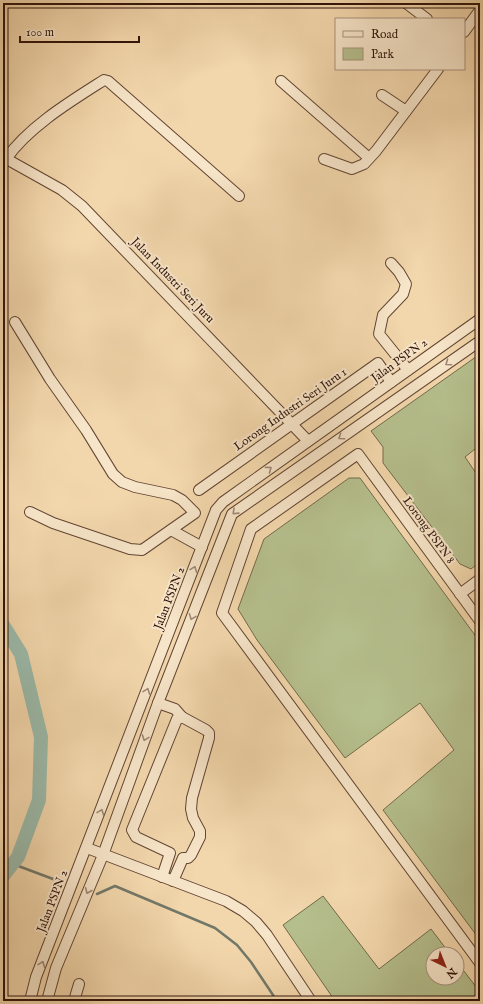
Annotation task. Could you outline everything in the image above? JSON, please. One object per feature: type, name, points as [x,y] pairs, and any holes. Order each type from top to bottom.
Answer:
[{"type":"street","points":[[406,3],[426,18]]},
{"type":"street","points":[[465,31],[480,12]]},
{"type":"street","points":[[324,159],[352,169],[364,164],[437,70]]},
{"type":"street","points":[[4,158],[15,145],[63,106],[104,80],[108,81],[239,196]]},
{"type":"street","points":[[281,81],[370,158]]},
{"type":"street","points":[[382,95],[406,111]]},
{"type":"street","name":"Jalan Industri Seri Juru","points":[[4,158],[62,190],[82,206],[308,441]]},
{"type":"street","points":[[391,263],[399,272],[406,284],[403,294],[383,316],[379,334],[408,370]]},
{"type":"street","name":"Jalan PSPN 2","points":[[30,1001],[36,977],[216,510],[223,502],[480,319]]},
{"type":"street","points":[[15,322],[50,379],[86,430],[113,474],[122,482],[135,487],[173,495],[182,500],[195,513],[142,550],[130,549],[53,523],[30,512]]},
{"type":"street","points":[[47,1001],[56,968],[103,855],[158,703],[232,514],[480,341]]},
{"type":"street","name":"Lorong Industri Seri Juru 1","points":[[199,490],[378,363],[392,382]]},
{"type":"street","name":"Lorong PSPN 8","points":[[480,621],[358,454],[251,529],[222,613],[480,963]]},
{"type":"street","points":[[171,530],[202,547]]},
{"type":"street","points":[[460,594],[480,579]]},
{"type":"street","points":[[158,703],[175,709],[182,717],[209,733],[209,738],[192,798],[191,809],[193,818],[200,831],[200,837],[188,858],[183,858],[170,853],[136,837],[132,830],[177,720],[182,717]]},
{"type":"street","points":[[87,848],[226,901],[243,911],[256,922],[267,935],[311,1001]]},
{"type":"street","points":[[162,877],[170,853]]},
{"type":"street","points":[[173,881],[183,858]]},
{"type":"street","points":[[74,1001],[79,984]]},
{"type":"green space","points":[[480,354],[480,445],[465,457],[480,479],[480,562],[471,569],[460,564],[383,463],[383,447],[371,431]]},
{"type":"green space","points":[[349,478],[360,478],[480,642],[480,940],[383,810],[454,750],[420,703],[345,758],[257,640],[238,609],[264,539]]},
{"type":"green space","points":[[323,896],[379,969],[431,929],[444,946],[425,946],[425,986],[465,986],[465,972],[480,992],[480,1001],[335,1001],[283,925]]},
{"type":"waterway","points":[[3,625],[21,654],[41,737],[39,800],[18,857],[3,876]]},
{"type":"waterway","points":[[13,864],[61,882]]},
{"type":"waterway","points":[[97,894],[115,886],[215,928],[237,945],[251,962],[277,1001]]}]
